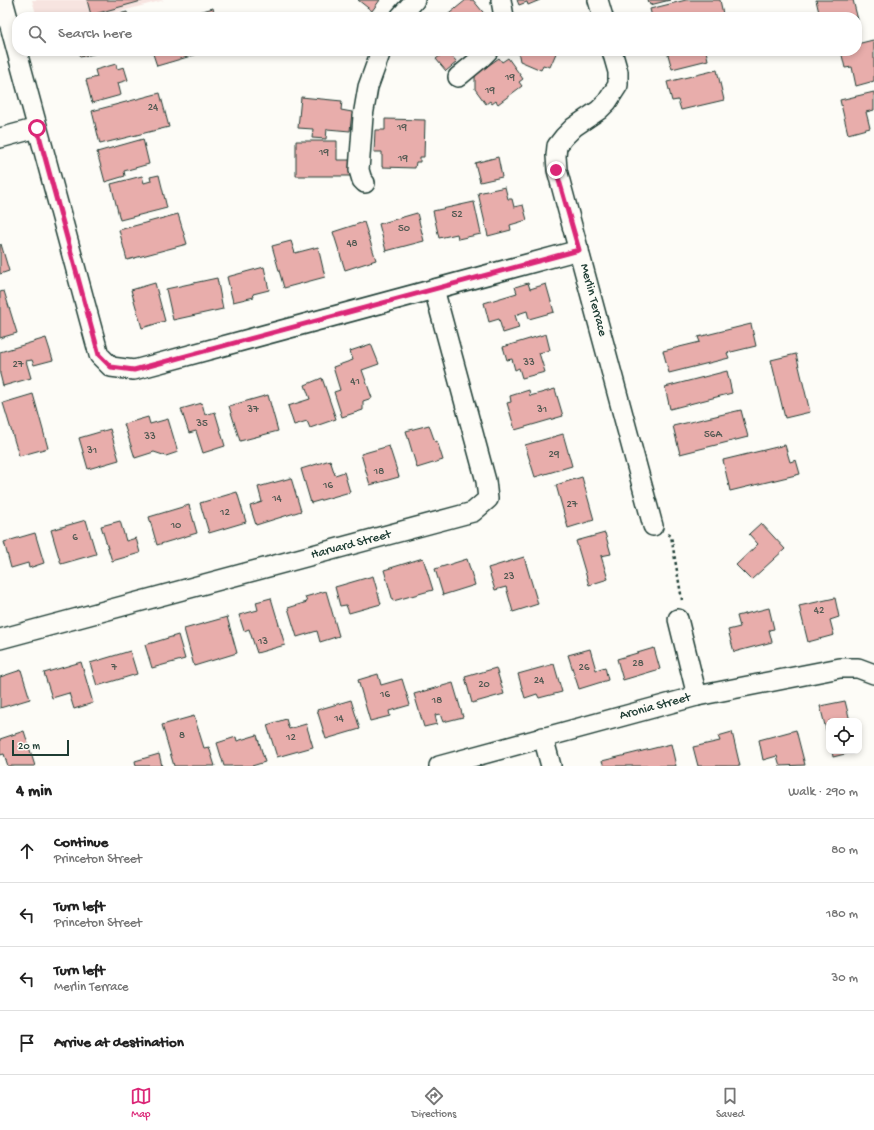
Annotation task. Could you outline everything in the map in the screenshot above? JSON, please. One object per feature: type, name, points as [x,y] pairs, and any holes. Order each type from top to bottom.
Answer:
[{"type":"street","points":[[3,0],[12,34]]},
{"type":"street","points":[[404,12],[415,0]]},
{"type":"street","points":[[501,0],[503,12]]},
{"type":"street","points":[[598,0],[602,12]]},
{"type":"street","points":[[18,56],[99,355],[111,367],[134,370],[579,250]]},
{"type":"street","points":[[366,183],[362,180],[359,170],[363,116],[368,87],[379,56]]},
{"type":"street","points":[[458,77],[483,56]]},
{"type":"street","name":"Merlin Terrace","points":[[613,56],[618,72],[618,85],[607,102],[599,110],[574,127],[557,146],[556,170],[653,526]]},
{"type":"street","points":[[0,138],[37,128]]},
{"type":"street","name":"Harvard Street","points":[[0,639],[473,512],[488,499],[486,480],[434,289]]},
{"type":"street","points":[[678,619],[698,696]]},
{"type":"street","name":"Aronia Street","points":[[439,766],[698,696],[840,668],[858,668],[874,674]]},
{"type":"street","points":[[543,737],[551,766]]},
{"type":"path","points":[[653,526],[671,536],[684,607],[678,619]]},
{"type":"shaded area","points":[[32,0],[164,0],[118,12],[36,12]]},
{"type":"building","points":[[87,0],[145,0],[102,12],[90,12]]},
{"type":"building","points":[[358,0],[380,0],[372,11]]},
{"type":"building","points":[[466,0],[473,0],[483,12],[451,12]]},
{"type":"building","points":[[517,0],[540,0],[528,5],[527,2],[519,5]]},
{"type":"building","points":[[648,0],[670,0],[650,5]]},
{"type":"building","points":[[686,0],[720,0],[723,12],[651,12],[650,9]]},
{"type":"building","points":[[816,0],[853,0],[856,12],[819,12]]},
{"type":"building","points":[[213,8],[214,12],[199,12]]},
{"type":"building","points":[[873,40],[874,81],[856,86],[852,67],[845,68],[842,56],[862,56],[862,43]]},
{"type":"building","points":[[154,56],[191,56],[157,66]]},
{"type":"building","points":[[440,56],[452,56],[457,62],[446,71],[436,59]]},
{"type":"building","points":[[519,56],[555,56],[550,67],[543,65],[541,70],[520,61]]},
{"type":"building","points":[[668,56],[707,56],[708,60],[672,69]]},
{"type":"building","points":[[499,58],[502,62],[508,58],[523,79],[519,82],[522,86],[498,104],[496,101],[492,104],[490,101],[486,104],[475,89],[475,75]]},
{"type":"building","points":[[116,64],[117,69],[124,67],[128,80],[118,83],[121,95],[92,103],[86,80],[97,77],[95,70]]},
{"type":"building","points":[[717,70],[724,100],[681,110],[678,100],[672,101],[667,82]]},
{"type":"building","points":[[874,92],[874,110],[866,112],[870,128],[848,134],[840,100]]},
{"type":"building","points":[[160,93],[169,127],[100,144],[92,111]]},
{"type":"building","points":[[301,97],[342,101],[341,110],[352,112],[350,131],[327,129],[326,139],[312,138],[313,129],[298,128]]},
{"type":"building","points":[[385,119],[425,120],[424,157],[420,157],[420,162],[416,162],[415,168],[382,167],[382,152],[374,152],[375,130],[385,130]]},
{"type":"building","points":[[143,139],[149,164],[124,171],[125,176],[105,182],[97,152]]},
{"type":"building","points":[[296,141],[337,141],[337,160],[353,160],[353,176],[296,176]]},
{"type":"building","points":[[498,157],[502,177],[480,182],[475,163]]},
{"type":"building","points":[[159,175],[167,208],[120,220],[111,184],[142,176],[144,183],[151,181],[150,177]]},
{"type":"building","points":[[505,187],[508,199],[512,199],[514,207],[523,205],[527,220],[510,225],[511,230],[488,236],[478,193]]},
{"type":"building","points":[[474,202],[481,234],[458,239],[457,234],[439,238],[433,211]]},
{"type":"building","points":[[417,213],[424,241],[386,251],[379,224]]},
{"type":"building","points":[[178,214],[187,244],[127,260],[119,230]]},
{"type":"building","points":[[364,222],[376,260],[345,270],[333,232]]},
{"type":"building","points":[[291,241],[295,253],[318,247],[325,277],[284,288],[272,246]]},
{"type":"building","points":[[1,244],[9,271],[0,274],[0,245]]},
{"type":"building","points":[[264,267],[269,290],[253,294],[254,297],[233,302],[227,277]]},
{"type":"building","points":[[217,278],[223,309],[173,320],[166,289]]},
{"type":"building","points":[[155,283],[165,321],[142,328],[131,290]]},
{"type":"building","points":[[528,283],[530,289],[546,284],[554,312],[529,319],[527,311],[515,315],[519,328],[503,333],[499,319],[489,322],[484,303],[517,293],[515,287]]},
{"type":"building","points":[[4,291],[17,333],[0,338],[0,292]]},
{"type":"building","points":[[751,324],[756,346],[727,353],[729,358],[669,373],[663,351],[700,342],[698,337]]},
{"type":"building","points":[[546,334],[550,350],[539,353],[545,372],[522,378],[519,368],[515,370],[512,359],[507,360],[503,347]]},
{"type":"building","points":[[46,338],[53,360],[34,365],[32,360],[26,361],[31,378],[3,386],[0,374],[0,352]]},
{"type":"building","points":[[371,344],[379,364],[362,370],[372,398],[363,401],[363,410],[342,417],[334,392],[340,390],[333,367],[353,360],[350,351]]},
{"type":"building","points":[[796,354],[810,412],[785,418],[771,360]]},
{"type":"building","points":[[727,371],[732,393],[670,409],[665,387]]},
{"type":"building","points":[[322,378],[336,419],[310,428],[307,421],[294,425],[288,406],[310,399],[305,385]]},
{"type":"building","points":[[555,389],[563,416],[515,430],[507,403],[511,402],[510,396],[529,390],[530,396]]},
{"type":"building","points":[[33,394],[48,448],[19,456],[3,403]]},
{"type":"building","points":[[268,395],[278,431],[240,441],[229,406]]},
{"type":"building","points":[[202,403],[205,415],[215,412],[225,446],[203,453],[196,431],[189,433],[181,409]]},
{"type":"building","points":[[741,410],[748,437],[680,454],[673,426]]},
{"type":"building","points":[[148,417],[150,424],[168,419],[178,452],[166,456],[154,452],[135,458],[124,424]]},
{"type":"building","points":[[429,425],[435,442],[437,441],[443,460],[417,468],[406,431]]},
{"type":"building","points":[[110,429],[119,460],[88,469],[79,438]]},
{"type":"building","points":[[563,434],[572,466],[535,477],[525,445]]},
{"type":"building","points":[[785,445],[790,462],[796,460],[800,474],[730,491],[723,460]]},
{"type":"building","points":[[389,446],[399,477],[370,485],[361,454]]},
{"type":"building","points":[[330,460],[335,475],[344,472],[350,492],[311,503],[301,469]]},
{"type":"building","points":[[582,477],[594,520],[568,528],[556,485]]},
{"type":"building","points":[[291,478],[301,511],[256,525],[250,506],[262,502],[258,487]]},
{"type":"building","points":[[237,492],[246,522],[209,533],[200,503]]},
{"type":"building","points":[[189,505],[197,533],[157,545],[149,517]]},
{"type":"building","points":[[86,520],[96,554],[61,564],[51,530]]},
{"type":"building","points":[[120,521],[126,541],[136,538],[140,553],[112,561],[101,526]]},
{"type":"building","points":[[761,523],[785,549],[751,580],[736,565],[758,544],[749,534]]},
{"type":"building","points":[[35,533],[44,563],[29,568],[28,563],[11,568],[4,542]]},
{"type":"building","points":[[605,533],[611,554],[601,556],[608,579],[589,585],[576,541]]},
{"type":"building","points":[[524,557],[538,604],[513,612],[506,587],[495,590],[488,568]]},
{"type":"building","points":[[423,558],[433,590],[393,601],[384,570]]},
{"type":"building","points":[[467,559],[475,585],[443,595],[435,569]]},
{"type":"building","points":[[373,576],[381,604],[349,613],[346,605],[340,606],[335,587]]},
{"type":"building","points":[[326,591],[339,636],[320,642],[317,631],[297,637],[288,608],[307,602],[305,597]]},
{"type":"building","points":[[271,598],[285,645],[257,653],[249,629],[244,631],[239,615],[258,610],[256,602]]},
{"type":"building","points":[[835,598],[839,617],[830,620],[834,635],[808,642],[799,606]]},
{"type":"building","points":[[769,608],[774,629],[769,630],[772,642],[734,652],[728,630],[740,627],[737,616]]},
{"type":"building","points":[[227,617],[237,653],[194,666],[184,629]]},
{"type":"building","points":[[178,635],[185,659],[152,668],[145,645]]},
{"type":"building","points":[[654,648],[660,669],[623,680],[617,659]]},
{"type":"building","points":[[590,649],[596,670],[605,667],[608,680],[579,689],[568,655]]},
{"type":"building","points":[[130,651],[137,674],[97,686],[90,663]]},
{"type":"building","points":[[81,662],[93,703],[74,709],[69,693],[52,698],[44,673]]},
{"type":"building","points":[[554,664],[562,692],[539,698],[537,694],[525,698],[518,674]]},
{"type":"building","points":[[496,668],[504,694],[472,703],[465,677]]},
{"type":"building","points":[[21,670],[30,699],[0,708],[0,677]]},
{"type":"building","points":[[378,674],[381,685],[402,679],[410,705],[389,711],[390,716],[370,721],[358,680]]},
{"type":"building","points":[[453,683],[463,717],[443,722],[440,714],[435,715],[437,724],[424,727],[414,694]]},
{"type":"building","points":[[351,700],[360,729],[326,739],[317,710]]},
{"type":"building","points":[[845,701],[849,718],[826,718],[826,729],[820,706]]},
{"type":"building","points":[[194,716],[204,748],[209,747],[215,766],[174,766],[162,725]]},
{"type":"building","points":[[286,719],[289,729],[306,724],[313,747],[277,757],[267,725]]},
{"type":"building","points":[[796,730],[805,765],[780,766],[777,756],[763,760],[759,740]]},
{"type":"building","points":[[24,731],[35,766],[8,766],[4,754],[0,755],[0,739]]},
{"type":"building","points":[[732,732],[740,766],[698,766],[693,747],[720,741],[718,736]]},
{"type":"building","points":[[257,735],[265,762],[252,766],[224,766],[217,743],[236,737],[237,741]]},
{"type":"building","points":[[671,744],[676,766],[604,766],[602,761]]},
{"type":"building","points":[[159,754],[162,766],[136,766],[135,761]]},
{"type":"building","points":[[832,754],[845,754],[833,757]]},
{"type":"route","points":[[37,128],[99,355],[111,367],[134,370],[579,250],[556,170]]}]
